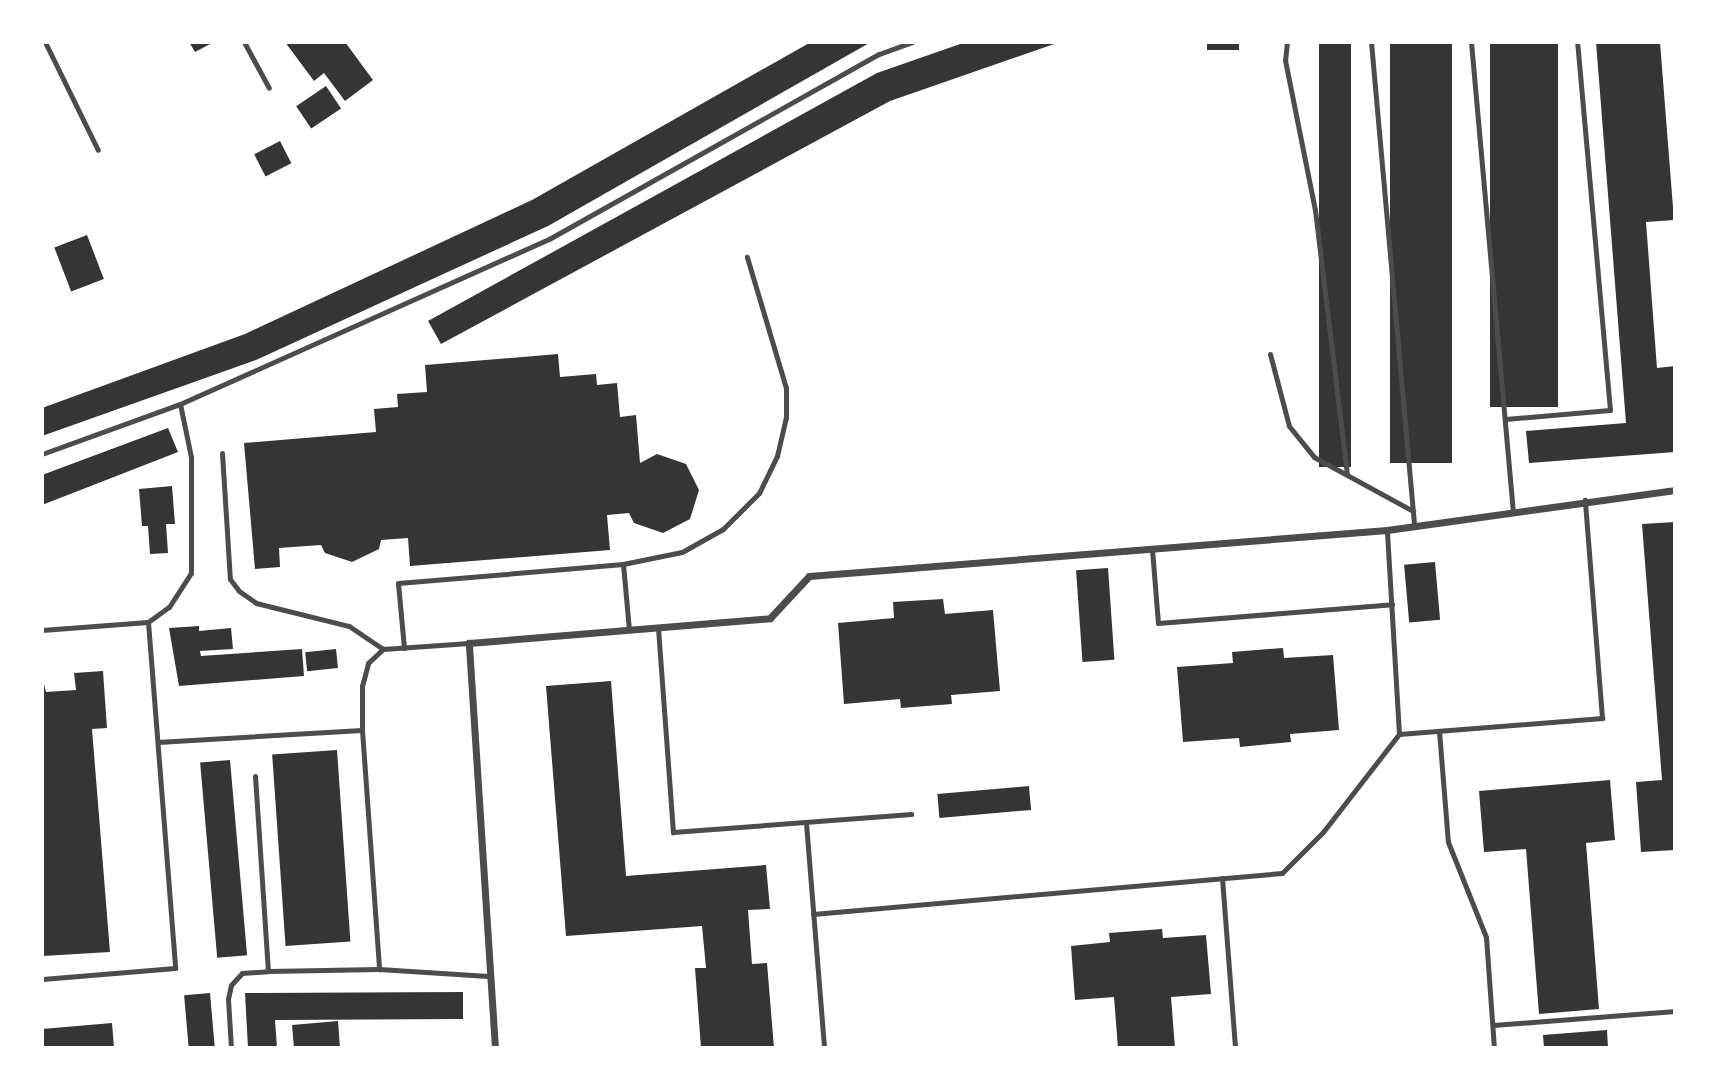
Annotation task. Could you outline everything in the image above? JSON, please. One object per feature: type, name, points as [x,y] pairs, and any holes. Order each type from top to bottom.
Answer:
[{"type":"street","points":[[495,1048],[488,976],[469,643],[770,618],[809,576],[1387,530],[1585,500],[1675,490]]},
{"type":"lane","points":[[45,42],[99,150]]},
{"type":"lane","points":[[244,42],[269,88]]},
{"type":"lane","points":[[42,454],[180,404],[550,239],[879,54],[912,42]]},
{"type":"lane","points":[[1287,42],[1285,60],[1315,210],[1347,473]]},
{"type":"lane","points":[[1371,42],[1414,527]]},
{"type":"lane","points":[[1471,42],[1513,511]]},
{"type":"lane","points":[[1505,419],[1610,410],[1577,42]]},
{"type":"lane","points":[[404,648],[398,583],[623,564],[682,552],[723,529],[759,493],[777,456],[786,418],[786,388],[747,257]]},
{"type":"lane","points":[[1270,354],[1289,426],[1314,457],[1413,511]]},
{"type":"lane","points":[[42,630],[148,622],[169,607],[191,573],[191,457],[180,404]]},
{"type":"lane","points":[[222,453],[230,579],[239,590],[256,603],[365,633],[383,649]]},
{"type":"lane","points":[[1399,734],[1602,719],[1585,500]]},
{"type":"lane","points":[[813,914],[1282,873],[1323,832],[1399,734],[1387,530]]},
{"type":"lane","points":[[1152,549],[1158,622],[1392,604]]},
{"type":"lane","points":[[623,564],[629,630]]},
{"type":"lane","points":[[42,979],[176,968],[148,622]]},
{"type":"lane","points":[[658,628],[673,832],[911,814]]},
{"type":"lane","points":[[379,970],[362,730],[362,687],[368,663],[383,649],[469,643]]},
{"type":"lane","points":[[158,742],[362,730]]},
{"type":"lane","points":[[1439,731],[1448,842],[1486,937],[1494,1048]]},
{"type":"lane","points":[[255,776],[268,971]]},
{"type":"lane","points":[[806,822],[824,1048]]},
{"type":"lane","points":[[1222,878],[1235,1048]]},
{"type":"lane","points":[[231,1048],[228,999],[231,985],[243,973],[379,970],[488,976]]},
{"type":"lane","points":[[1493,1025],[1675,1011]]},
{"type":"building","points":[[189,42],[214,42],[195,52]]},
{"type":"building","points":[[285,42],[345,42],[373,80],[345,101],[324,73],[314,81]]},
{"type":"building","points":[[811,42],[871,42],[548,226],[256,360],[42,436],[42,408],[245,334],[532,200]]},
{"type":"building","points":[[966,42],[1060,42],[890,101],[441,344],[428,321],[877,73]]},
{"type":"building","points":[[1207,42],[1239,42],[1239,50],[1207,50]]},
{"type":"building","points":[[1319,42],[1351,42],[1351,467],[1319,467]]},
{"type":"building","points":[[1390,42],[1452,42],[1452,463],[1390,463]]},
{"type":"building","points":[[1490,42],[1558,42],[1558,407],[1490,407]]},
{"type":"building","points":[[1596,42],[1660,42],[1674,220],[1646,222],[1657,368],[1675,366],[1675,452],[1529,463],[1526,431],[1626,423]]},
{"type":"building","points":[[326,86],[341,108],[311,129],[296,106]]},
{"type":"building","points":[[280,141],[291,163],[266,176],[254,154]]},
{"type":"building","points":[[87,235],[104,279],[71,291],[54,248]]},
{"type":"building","points":[[558,354],[560,377],[596,374],[597,385],[617,383],[620,417],[636,415],[640,463],[657,454],[686,464],[699,490],[690,519],[663,533],[634,523],[629,513],[607,515],[610,550],[410,566],[408,538],[381,540],[379,549],[352,562],[325,553],[321,545],[279,548],[280,567],[255,569],[244,443],[376,432],[374,409],[398,407],[397,394],[427,392],[425,365]]},
{"type":"building","points":[[168,428],[178,452],[42,505],[42,475]]},
{"type":"building","points":[[172,486],[175,524],[166,524],[168,553],[150,554],[148,526],[142,526],[139,489]]},
{"type":"building","points":[[1675,522],[1675,850],[1641,852],[1636,782],[1662,780],[1642,524]]},
{"type":"building","points":[[1435,562],[1440,620],[1409,622],[1404,565]]},
{"type":"building","points":[[1108,568],[1114,660],[1082,662],[1076,570]]},
{"type":"building","points":[[943,599],[945,614],[993,610],[1000,691],[951,695],[952,704],[901,708],[900,699],[844,704],[838,623],[894,618],[893,602]]},
{"type":"building","points":[[199,626],[199,631],[231,628],[233,649],[200,651],[201,656],[302,649],[304,676],[179,686],[169,628]]},
{"type":"building","points":[[1283,648],[1284,658],[1333,655],[1339,730],[1290,734],[1291,742],[1240,747],[1239,738],[1183,742],[1177,667],[1233,663],[1232,652]]},
{"type":"building","points":[[336,649],[338,668],[307,671],[305,652]]},
{"type":"building","points":[[103,671],[107,728],[92,729],[110,952],[43,956],[42,676],[46,692],[76,690],[74,673]]},
{"type":"building","points":[[611,681],[626,876],[766,865],[770,909],[748,910],[752,964],[767,963],[774,1048],[701,1048],[695,968],[706,968],[702,926],[566,936],[546,686]]},
{"type":"building","points":[[337,750],[350,942],[286,946],[272,755]]},
{"type":"building","points":[[230,760],[247,955],[217,958],[200,763]]},
{"type":"building","points":[[1610,780],[1615,840],[1586,843],[1599,1009],[1539,1014],[1526,849],[1484,852],[1479,791]]},
{"type":"building","points":[[1029,786],[1031,810],[939,818],[937,794]]},
{"type":"building","points":[[1162,929],[1163,938],[1206,935],[1211,994],[1171,997],[1175,1048],[1118,1048],[1114,997],[1075,1000],[1071,946],[1110,942],[1109,933]]},
{"type":"building","points":[[463,992],[463,1019],[275,1020],[277,1048],[248,1048],[245,993]]},
{"type":"building","points":[[210,993],[215,1048],[189,1048],[184,995]]},
{"type":"building","points":[[338,1021],[340,1048],[294,1048],[292,1025]]},
{"type":"building","points":[[112,1023],[114,1048],[42,1048],[42,1029]]},
{"type":"building","points":[[1607,1030],[1608,1048],[1544,1048],[1543,1035]]}]
